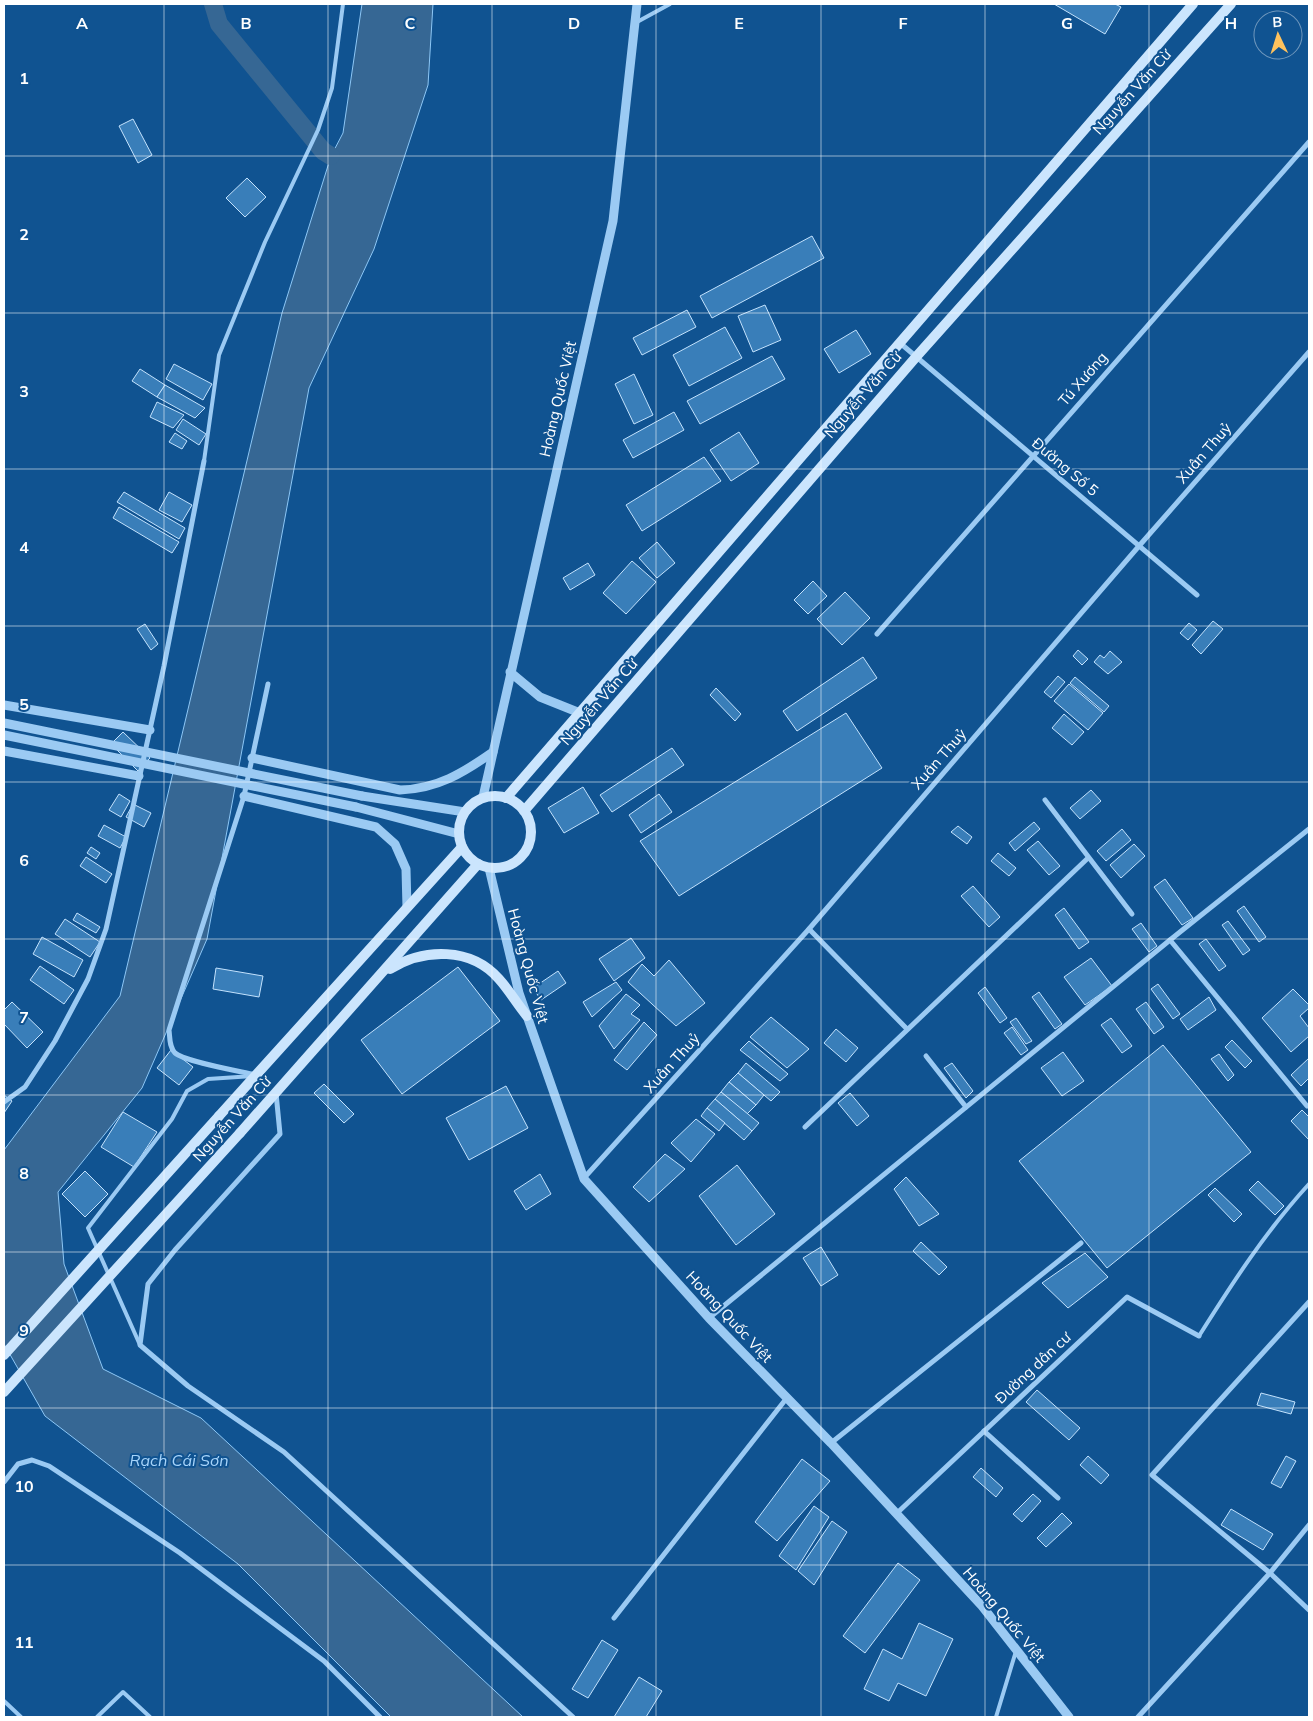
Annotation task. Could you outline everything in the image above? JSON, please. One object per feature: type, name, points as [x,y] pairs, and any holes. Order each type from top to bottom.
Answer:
[{"type":"main road","name":"Nguyễn Văn Cừ","points":[[506,798],[1193,4]]},
{"type":"main road","name":"Nguyễn Văn Cừ","points":[[524,811],[916,357],[1231,4]]},
{"type":"main road","points":[[483,798],[506,798],[524,811],[530,823],[531,835],[528,847],[522,856],[512,864],[500,868],[489,868],[478,864],[462,847],[459,834],[460,822],[465,812],[483,798]]},
{"type":"main road","name":"Nguyễn Văn Cừ","points":[[4,1355],[462,847]]},
{"type":"main road","name":"Nguyễn Văn Cừ","points":[[4,1392],[276,1093],[478,864]]},
{"type":"main road","points":[[380,974],[399,963],[438,952],[471,959],[498,978],[527,1016]]},
{"type":"street","name":"Hoàng Quốc Việt","points":[[483,798],[510,672],[614,221],[637,4]]},
{"type":"street","name":"Tú Xương","points":[[878,634],[1309,142]]},
{"type":"street","name":"Đường Số 5","points":[[899,342],[1196,595]]},
{"type":"street","name":"Xuân Thuỷ","points":[[584,1179],[809,929],[1138,546],[1309,352]]},
{"type":"street","points":[[4,1102],[25,1087],[55,1041],[88,979],[106,929],[150,730],[204,461]]},
{"type":"street","points":[[510,672],[540,697],[580,712]]},
{"type":"street","points":[[256,1075],[192,1060],[175,1052],[170,1043],[170,1030],[244,796],[268,684]]},
{"type":"street","points":[[4,705],[150,730]]},
{"type":"street","points":[[4,723],[362,796],[465,812]]},
{"type":"street","points":[[4,735],[356,807],[459,834]]},
{"type":"street","points":[[4,751],[139,776]]},
{"type":"street","points":[[252,758],[400,790],[414,789],[446,781],[493,752]]},
{"type":"street","points":[[244,796],[376,827],[395,844],[406,869],[406,908]]},
{"type":"street","points":[[1045,800],[1132,914]]},
{"type":"street","points":[[709,1318],[1170,940],[1309,829]]},
{"type":"street","points":[[805,1126],[1088,858]]},
{"type":"street","name":"Hoàng Quốc Việt","points":[[489,868],[519,993],[584,1179],[709,1318],[831,1443],[982,1606],[1069,1717]]},
{"type":"street","points":[[809,929],[907,1029]]},
{"type":"street","points":[[1170,940],[1307,1106]]},
{"type":"street","points":[[926,1056],[966,1107]]},
{"type":"street","points":[[276,1093],[280,1134],[148,1284],[140,1344],[188,1386],[284,1452],[573,1717]]},
{"type":"street","points":[[831,1443],[1081,1243]]},
{"type":"street","name":"Đường dân cư","points":[[896,1514],[1127,1297],[1199,1336]]},
{"type":"street","points":[[1309,1302],[1152,1475],[1270,1573],[1309,1610]]},
{"type":"street","points":[[614,1618],[786,1398]]},
{"type":"street","points":[[984,1431],[1058,1498]]},
{"type":"street","points":[[4,1482],[18,1464],[32,1460],[49,1466],[180,1552],[324,1661],[380,1717]]},
{"type":"street","points":[[1138,1717],[1270,1573],[1309,1525]]},
{"type":"lane","points":[[204,461],[219,355],[265,242],[318,130],[332,88],[344,4]]},
{"type":"lane","points":[[635,23],[670,4]]},
{"type":"lane","points":[[140,1344],[88,1228],[172,1119],[187,1091],[208,1079],[256,1075]]},
{"type":"lane","points":[[1199,1336],[1251,1254],[1285,1210],[1309,1184]]},
{"type":"lane","points":[[996,1717],[1017,1649]]},
{"type":"lane","points":[[97,1717],[123,1692],[150,1717]]},
{"type":"lane","points":[[4,1701],[21,1717]]},
{"type":"water","name":"Rạch Cái Sơn","points":[[362,4],[433,4],[428,85],[374,249],[309,388],[207,939],[142,1088],[58,1192],[64,1264],[103,1369],[201,1418],[523,1717],[391,1717],[238,1564],[45,1416],[4,1344],[4,1150],[120,996],[282,313],[331,156],[343,133]]},
{"type":"building","points":[[1054,4],[1115,4],[1121,7],[1105,34]]},
{"type":"building","points":[[133,119],[152,155],[138,163],[119,126]]},
{"type":"building","points":[[247,178],[266,197],[245,217],[226,198]]},
{"type":"building","points":[[812,236],[824,258],[712,318],[700,296]]},
{"type":"building","points":[[765,305],[781,340],[753,352],[738,316]]},
{"type":"building","points":[[687,310],[696,327],[642,355],[633,338]]},
{"type":"building","points":[[725,327],[742,358],[689,386],[673,355]]},
{"type":"building","points":[[856,330],[871,354],[839,373],[824,349]]},
{"type":"building","points":[[772,356],[785,379],[700,424],[687,401]]},
{"type":"building","points":[[174,364],[212,384],[203,400],[166,379]]},
{"type":"building","points":[[140,369],[165,385],[157,397],[132,381]]},
{"type":"building","points":[[634,374],[653,415],[634,424],[615,384]]},
{"type":"building","points":[[165,385],[205,408],[195,418],[157,397]]},
{"type":"building","points":[[157,402],[184,415],[173,428],[150,417]]},
{"type":"building","points":[[674,412],[684,430],[633,458],[623,440]]},
{"type":"building","points":[[183,419],[206,434],[199,445],[176,430]]},
{"type":"building","points":[[739,432],[759,463],[731,481],[710,450]]},
{"type":"building","points":[[175,433],[187,441],[182,449],[169,442]]},
{"type":"building","points":[[704,457],[721,481],[642,531],[626,505]]},
{"type":"building","points":[[124,492],[185,528],[179,539],[117,502]]},
{"type":"building","points":[[169,492],[192,505],[182,522],[159,510]]},
{"type":"building","points":[[119,507],[179,542],[172,553],[113,518]]},
{"type":"building","points":[[657,542],[675,563],[657,578],[639,558]]},
{"type":"building","points":[[632,561],[656,582],[626,614],[603,593]]},
{"type":"building","points":[[588,563],[595,575],[570,590],[563,578]]},
{"type":"building","points":[[813,581],[827,596],[808,614],[794,600]]},
{"type":"building","points":[[845,592],[870,618],[842,645],[817,619]]},
{"type":"building","points":[[1213,621],[1223,629],[1201,654],[1192,645]]},
{"type":"building","points":[[1189,623],[1197,630],[1188,640],[1180,633]]},
{"type":"building","points":[[145,624],[158,644],[151,650],[137,629]]},
{"type":"building","points":[[1078,650],[1088,659],[1082,665],[1073,656]]},
{"type":"building","points":[[1110,651],[1122,662],[1108,674],[1094,662],[1100,655],[1104,658]]},
{"type":"building","points":[[863,657],[877,678],[797,731],[783,711]]},
{"type":"building","points":[[1058,676],[1065,682],[1051,698],[1044,692]]},
{"type":"building","points":[[1075,677],[1109,706],[1104,712],[1070,683]]},
{"type":"building","points":[[1069,684],[1103,713],[1088,730],[1054,701]]},
{"type":"building","points":[[716,688],[741,714],[735,721],[710,695]]},
{"type":"building","points":[[846,713],[882,768],[679,896],[640,841]]},
{"type":"building","points":[[1064,714],[1084,732],[1072,745],[1052,728]]},
{"type":"building","points":[[123,732],[150,758],[138,771],[111,744]]},
{"type":"building","points":[[672,748],[684,765],[612,812],[600,795]]},
{"type":"building","points":[[583,787],[599,813],[564,833],[548,808]]},
{"type":"building","points":[[1091,790],[1101,801],[1080,819],[1070,808]]},
{"type":"building","points":[[119,794],[130,801],[121,817],[109,810]]},
{"type":"building","points":[[659,794],[672,812],[641,833],[629,815]]},
{"type":"building","points":[[133,804],[151,813],[144,827],[126,817]]},
{"type":"building","points":[[1034,822],[1040,829],[1015,851],[1009,843]]},
{"type":"building","points":[[104,825],[126,837],[120,848],[98,836]]},
{"type":"building","points":[[958,826],[972,837],[967,844],[951,832]]},
{"type":"building","points":[[1122,829],[1131,840],[1106,861],[1097,851]]},
{"type":"building","points":[[1038,841],[1060,866],[1049,875],[1027,850]]},
{"type":"building","points":[[1134,844],[1145,856],[1121,878],[1110,865]]},
{"type":"building","points":[[91,847],[100,853],[96,859],[87,853]]},
{"type":"building","points":[[998,853],[1016,868],[1009,876],[991,861]]},
{"type":"building","points":[[86,857],[112,874],[106,883],[80,866]]},
{"type":"building","points":[[1165,879],[1193,918],[1182,925],[1154,887]]},
{"type":"building","points":[[973,886],[1000,917],[989,927],[961,896]]},
{"type":"building","points":[[1244,906],[1266,937],[1259,942],[1237,911]]},
{"type":"building","points":[[1064,908],[1089,942],[1079,949],[1055,915]]},
{"type":"building","points":[[77,913],[100,927],[96,933],[73,920]]},
{"type":"building","points":[[65,919],[100,942],[90,957],[55,934]]},
{"type":"building","points":[[1228,921],[1250,950],[1243,955],[1222,925]]},
{"type":"building","points":[[1141,923],[1157,946],[1149,952],[1132,929]]},
{"type":"building","points":[[42,937],[83,960],[74,977],[33,954]]},
{"type":"building","points":[[631,938],[645,958],[614,981],[599,959]]},
{"type":"building","points":[[1206,939],[1226,966],[1219,971],[1199,944]]},
{"type":"building","points":[[1091,958],[1112,986],[1085,1005],[1064,977]]},
{"type":"building","points":[[669,960],[705,1003],[676,1026],[628,982],[642,964],[654,976]]},
{"type":"building","points":[[40,966],[74,990],[64,1004],[30,980]]},
{"type":"building","points":[[458,967],[500,1021],[402,1094],[361,1040]]},
{"type":"building","points":[[216,968],[263,976],[259,997],[213,989]]},
{"type":"building","points":[[558,971],[566,983],[541,1000],[533,988]]},
{"type":"building","points":[[616,982],[622,990],[592,1017],[583,1002]]},
{"type":"building","points":[[1158,984],[1180,1014],[1173,1019],[1151,989]]},
{"type":"building","points":[[985,987],[1007,1018],[1000,1023],[978,993]]},
{"type":"building","points":[[1293,989],[1309,1005],[1309,1008],[1300,1016],[1309,1028],[1309,1036],[1291,1052],[1262,1018]]},
{"type":"building","points":[[1039,992],[1062,1024],[1055,1029],[1032,997]]},
{"type":"building","points":[[626,994],[640,1005],[631,1014],[640,1020],[614,1049],[599,1026]]},
{"type":"building","points":[[1209,997],[1216,1010],[1188,1030],[1180,1019]]},
{"type":"building","points":[[12,1002],[43,1032],[27,1048],[4,1024],[4,1010]]},
{"type":"building","points":[[1146,1002],[1164,1027],[1154,1034],[1136,1009]]},
{"type":"building","points":[[771,1017],[809,1049],[787,1068],[750,1037]]},
{"type":"building","points":[[1016,1018],[1032,1041],[1026,1044],[1010,1022]]},
{"type":"building","points":[[1111,1018],[1132,1046],[1122,1053],[1101,1025]]},
{"type":"building","points":[[644,1022],[657,1035],[627,1070],[614,1060]]},
{"type":"building","points":[[1012,1027],[1028,1050],[1021,1055],[1004,1033]]},
{"type":"building","points":[[836,1029],[858,1048],[846,1062],[824,1043]]},
{"type":"building","points":[[1232,1040],[1252,1061],[1245,1068],[1225,1047]]},
{"type":"building","points":[[749,1041],[788,1074],[780,1081],[740,1050]]},
{"type":"building","points":[[1163,1045],[1251,1152],[1107,1268],[1019,1161]]},
{"type":"building","points":[[171,1050],[193,1067],[179,1085],[157,1068]]},
{"type":"building","points":[[1063,1052],[1084,1081],[1062,1096],[1041,1068]]},
{"type":"building","points":[[1219,1054],[1234,1075],[1228,1081],[1211,1059]]},
{"type":"building","points":[[1309,1058],[1309,1078],[1301,1086],[1291,1075]]},
{"type":"building","points":[[746,1063],[780,1092],[771,1101],[738,1073]]},
{"type":"building","points":[[952,1063],[973,1091],[966,1098],[944,1068]]},
{"type":"building","points":[[738,1073],[764,1095],[756,1105],[729,1082]]},
{"type":"building","points":[[729,1082],[756,1105],[747,1114],[721,1092]]},
{"type":"building","points":[[324,1084],[354,1114],[344,1123],[314,1093]]},
{"type":"building","points":[[506,1086],[528,1128],[469,1160],[446,1118]]},
{"type":"building","points":[[721,1092],[759,1123],[752,1131],[715,1099]]},
{"type":"building","points":[[850,1093],[869,1116],[857,1126],[838,1103]]},
{"type":"building","points":[[4,1095],[12,1101],[4,1113]]},
{"type":"building","points":[[715,1099],[752,1131],[744,1140],[707,1108]]},
{"type":"building","points":[[707,1108],[725,1123],[719,1131],[701,1116]]},
{"type":"building","points":[[1302,1110],[1309,1117],[1309,1140],[1291,1121]]},
{"type":"building","points":[[123,1112],[157,1132],[134,1167],[101,1147]]},
{"type":"building","points":[[696,1119],[715,1134],[691,1162],[671,1143]]},
{"type":"building","points":[[665,1154],[685,1169],[649,1202],[633,1187]]},
{"type":"building","points":[[737,1165],[775,1214],[736,1245],[699,1196]]},
{"type":"building","points":[[85,1171],[108,1194],[85,1217],[62,1194]]},
{"type":"building","points":[[540,1174],[551,1194],[526,1210],[514,1191]]},
{"type":"building","points":[[906,1177],[939,1214],[919,1226],[894,1189]]},
{"type":"building","points":[[1258,1181],[1284,1206],[1275,1215],[1249,1190]]},
{"type":"building","points":[[1215,1188],[1242,1214],[1234,1222],[1208,1195]]},
{"type":"building","points":[[921,1242],[947,1267],[939,1275],[913,1251]]},
{"type":"building","points":[[821,1247],[838,1275],[821,1286],[803,1258]]},
{"type":"building","points":[[1085,1253],[1108,1277],[1068,1308],[1042,1283]]},
{"type":"building","points":[[1037,1390],[1080,1428],[1069,1440],[1026,1402]]},
{"type":"building","points":[[1261,1393],[1295,1402],[1291,1414],[1257,1405]]},
{"type":"building","points":[[1088,1456],[1109,1475],[1101,1484],[1080,1465]]},
{"type":"building","points":[[1286,1456],[1296,1461],[1281,1488],[1271,1483]]},
{"type":"building","points":[[802,1459],[830,1481],[777,1541],[755,1522]]},
{"type":"building","points":[[981,1468],[1003,1488],[996,1497],[973,1477]]},
{"type":"building","points":[[1033,1494],[1041,1501],[1022,1522],[1013,1514]]},
{"type":"building","points":[[814,1506],[829,1517],[796,1570],[779,1556]]},
{"type":"building","points":[[1231,1509],[1273,1534],[1263,1550],[1221,1525]]},
{"type":"building","points":[[1062,1513],[1072,1523],[1046,1547],[1037,1538]]},
{"type":"building","points":[[832,1521],[847,1532],[814,1585],[798,1571]]},
{"type":"building","points":[[898,1563],[920,1580],[865,1653],[843,1636]]},
{"type":"building","points":[[919,1623],[953,1639],[926,1696],[898,1683],[889,1701],[864,1689],[883,1649],[902,1659]]},
{"type":"building","points":[[602,1640],[618,1650],[588,1698],[572,1689]]},
{"type":"building","points":[[639,1677],[662,1691],[646,1717],[614,1717]]},
{"type":"waterway","points":[[213,4],[219,24],[323,151],[331,156]]}]
